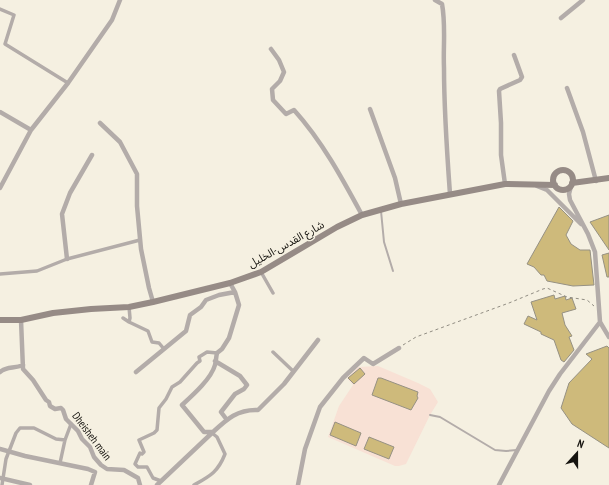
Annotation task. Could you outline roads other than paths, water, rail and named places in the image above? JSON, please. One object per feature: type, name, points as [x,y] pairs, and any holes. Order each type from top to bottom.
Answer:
[{"type":"main road","points":[[572,185],[571,174],[569,172],[563,170],[557,172],[553,181],[555,185],[562,190],[572,185],[609,178]]},
{"type":"main road","name":"شارع القدس-الخليل","points":[[0,320],[21,320],[53,314],[128,307],[153,302],[230,283],[261,272],[337,227],[362,215],[401,204],[506,184],[555,185]]},
{"type":"street","points":[[0,187],[31,130],[68,83],[112,20],[120,0]]},
{"type":"street","points":[[435,0],[443,2],[444,69],[450,194]]},
{"type":"street","points":[[561,18],[583,0]]},
{"type":"street","points":[[0,9],[14,15],[5,44],[68,83]]},
{"type":"street","points":[[271,49],[279,60],[284,72],[280,81],[272,89],[273,100],[286,114],[294,110],[307,124],[337,168],[362,215]]},
{"type":"street","points":[[506,184],[501,155],[499,91],[500,89],[520,80],[522,77],[514,55]]},
{"type":"street","points":[[567,88],[583,132],[596,181]]},
{"type":"street","points":[[370,109],[395,178],[401,204]]},
{"type":"street","points":[[0,112],[31,130]]},
{"type":"street","points":[[100,123],[120,142],[137,174],[137,206],[140,240],[153,302]]},
{"type":"street","points":[[67,259],[62,214],[70,193],[92,154]]},
{"type":"street","points":[[534,185],[547,190],[584,227]]},
{"type":"street","points":[[572,185],[569,194],[570,200],[588,234],[595,252],[600,322],[609,337]]},
{"type":"street","points":[[0,274],[37,271],[67,259],[140,240]]},
{"type":"street","points":[[261,272],[273,293]]},
{"type":"street","points":[[161,481],[153,478],[147,467],[138,467],[135,464],[140,454],[144,452],[139,440],[157,430],[159,408],[166,399],[172,387],[180,382],[200,361],[199,357],[207,352],[217,352],[222,349],[226,343],[240,304],[230,283]]},
{"type":"street","points":[[136,372],[186,331],[190,315],[201,307],[206,300],[235,292]]},
{"type":"street","points":[[128,307],[130,318],[129,322]]},
{"type":"street","points":[[123,318],[148,331],[152,342],[159,344],[164,349]]},
{"type":"street","name":"Dheisheh main","points":[[21,320],[23,369],[49,402],[50,406],[61,408],[63,410],[66,419],[78,431],[82,440],[90,447],[94,457],[101,465],[107,469],[124,470],[138,478],[140,485]]},
{"type":"street","points":[[499,485],[553,385],[600,322]]},
{"type":"street","points":[[157,485],[227,420],[246,409],[258,410],[284,384],[318,340]]},
{"type":"street","points":[[298,485],[305,449],[320,407],[343,378],[364,358],[372,364],[399,348]]},
{"type":"street","points":[[213,432],[204,432],[182,405],[195,393],[211,374],[216,361],[217,352]]},
{"type":"street","points":[[273,352],[294,371]]},
{"type":"street","points":[[216,361],[240,376],[247,385],[244,389],[235,394],[221,412],[227,420]]},
{"type":"street","points":[[0,372],[5,368],[16,368],[23,365]]},
{"type":"street","points":[[60,463],[65,440],[71,424]]},
{"type":"street","points":[[2,485],[6,459],[16,433],[20,428],[34,428],[56,439],[65,440]]},
{"type":"street","points":[[194,485],[213,474],[221,464],[224,454],[217,437],[213,432]]},
{"type":"street","points":[[0,449],[88,469],[95,472]]},
{"type":"street","points":[[91,485],[95,472],[101,465]]},
{"type":"street","points":[[2,478],[30,485]]},
{"type":"lane","points":[[380,210],[384,242],[393,271]]},
{"type":"lane","points":[[430,414],[440,417],[495,450],[518,450]]}]
